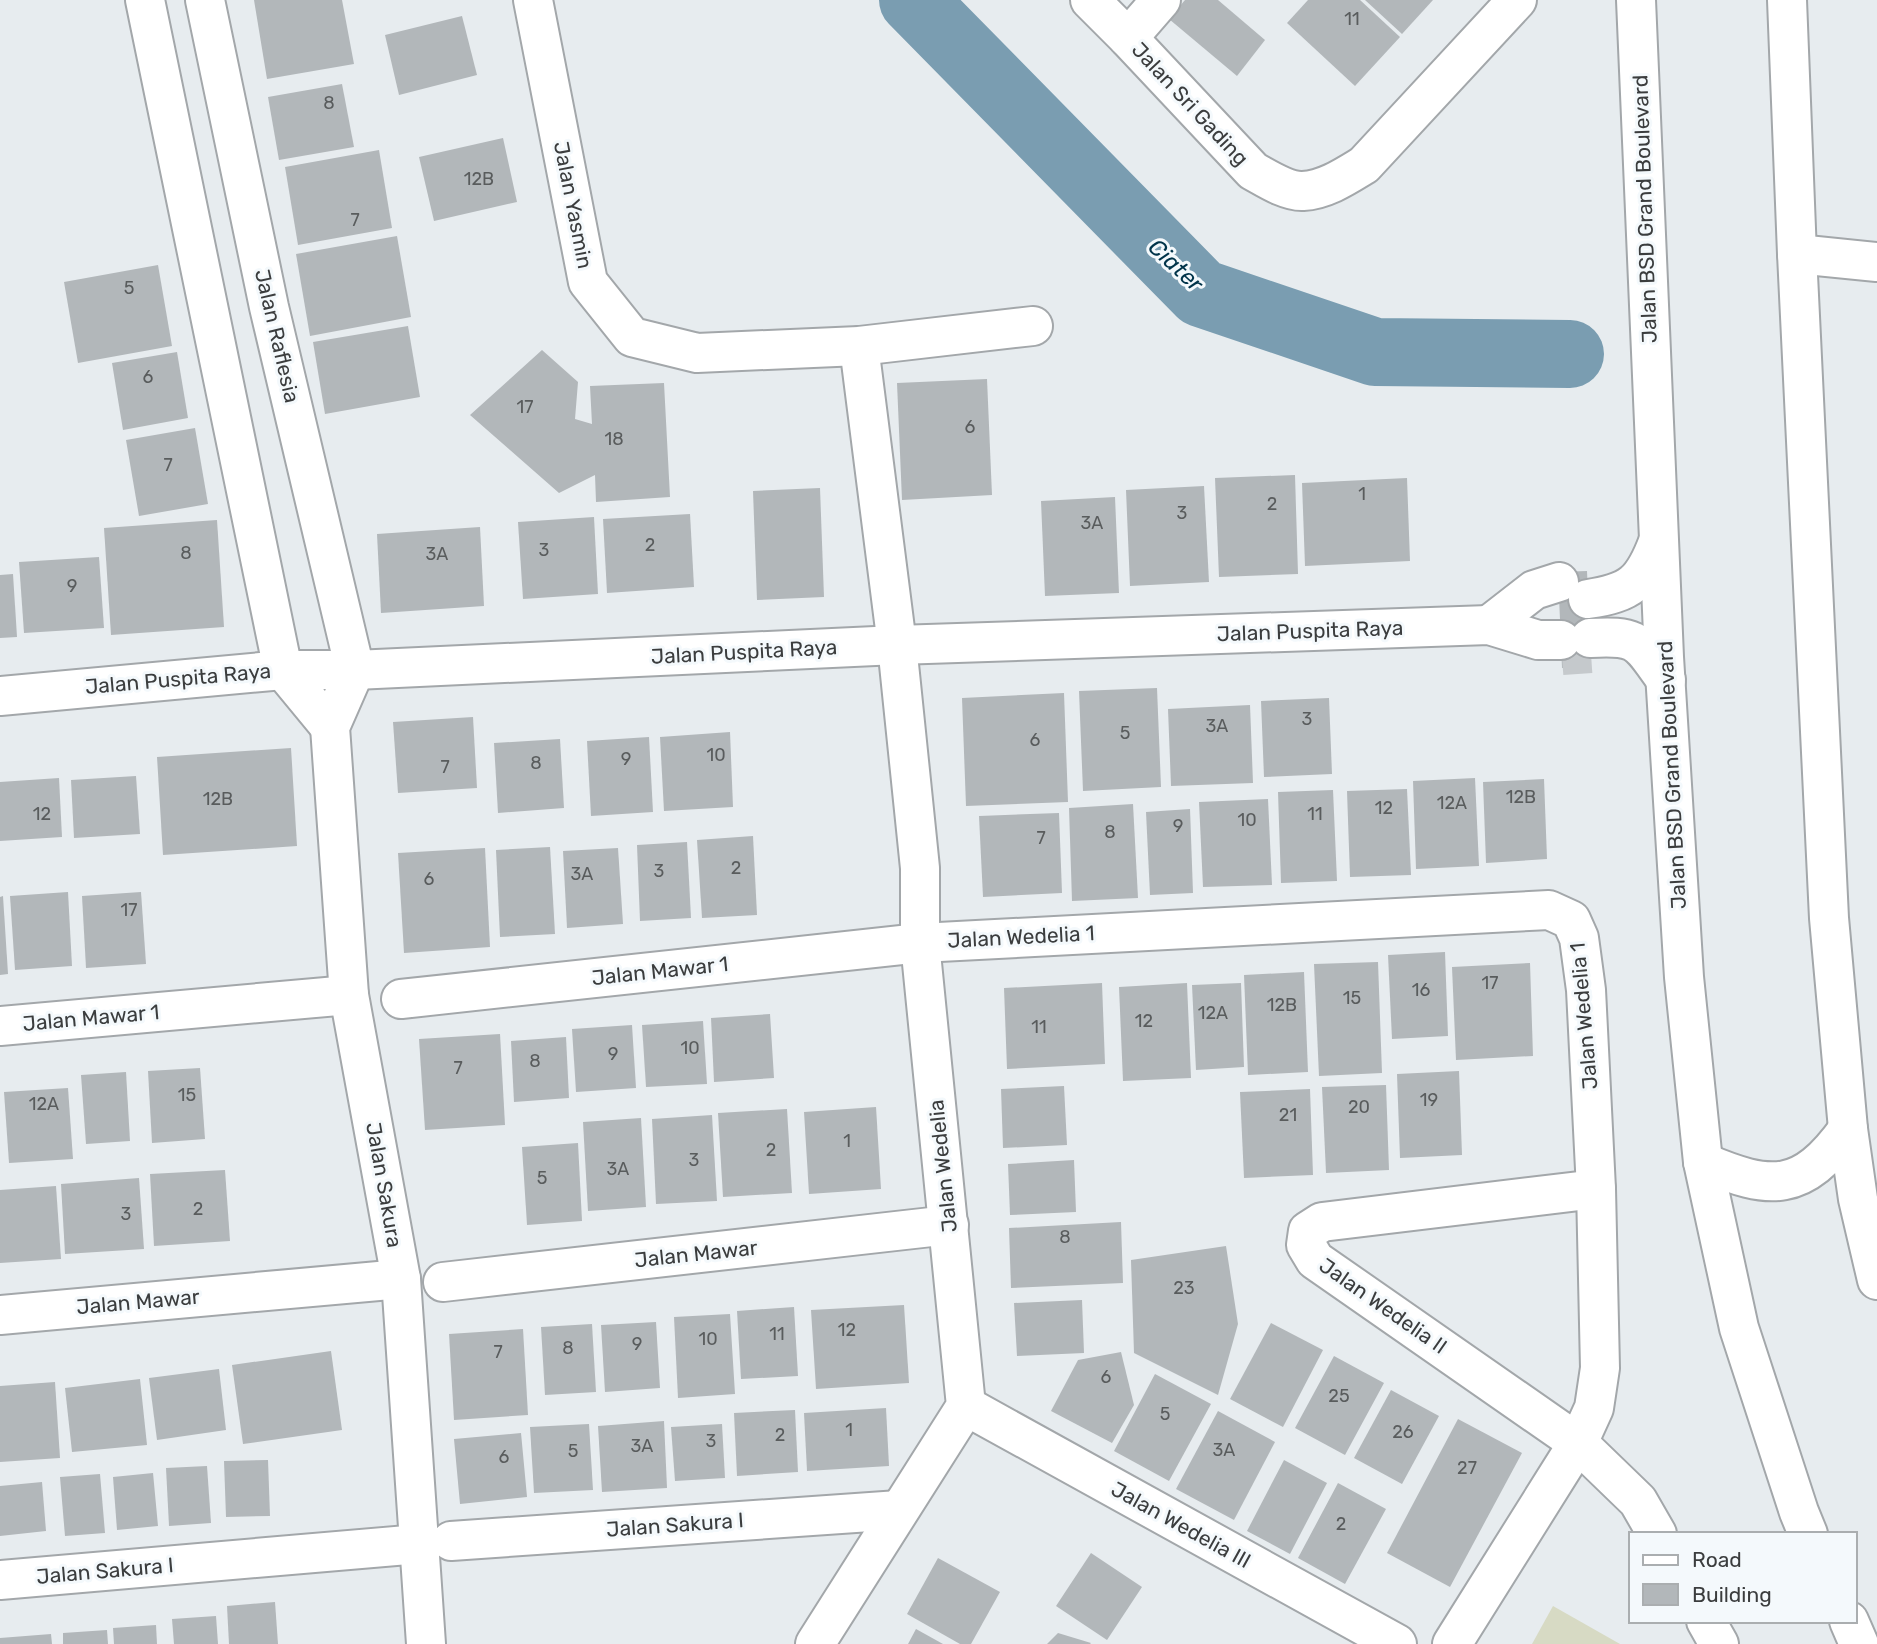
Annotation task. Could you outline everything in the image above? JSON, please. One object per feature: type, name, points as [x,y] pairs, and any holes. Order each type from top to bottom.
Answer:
[{"type":"street","points":[[145,0],[283,670],[330,727]]},
{"type":"street","name":"Jalan Raflesia","points":[[205,0],[269,307],[355,670]]},
{"type":"street","name":"Jalan Yasmin","points":[[533,0],[588,282],[632,337],[697,353],[859,346],[1033,326]]},
{"type":"street","name":"Jalan Sri Gading","points":[[1090,0],[1253,171],[1302,192],[1335,182],[1364,165],[1517,0]]},
{"type":"street","points":[[1128,38],[1161,0]]},
{"type":"street","name":"Jalan BSD Grand Boulevard","points":[[1636,0],[1658,542],[1684,977],[1703,1162],[1739,1328],[1798,1512],[1807,1532]]},
{"type":"street","points":[[1787,0],[1829,918],[1848,1129],[1858,1199],[1877,1280]]},
{"type":"street","points":[[1797,254],[1877,262]]},
{"type":"street","points":[[859,346],[897,645]]},
{"type":"street","points":[[1658,542],[1649,565],[1631,585],[1617,594],[1534,590],[1489,625],[1509,639],[1541,653],[1576,647],[1633,662],[1666,680]]},
{"type":"street","name":"Jalan Puspita Raya","points":[[0,696],[283,670],[355,670],[897,645],[1489,625]]},
{"type":"street","name":"Jalan Wedelia","points":[[897,645],[920,868],[920,943],[966,1406]]},
{"type":"street","name":"Jalan Sakura","points":[[355,670],[330,727],[349,995],[401,1279],[435,1542],[426,1644]]},
{"type":"street","name":"Jalan Wedelia 1","points":[[920,943],[1549,910],[1571,920],[1580,938],[1586,990],[1596,1189],[1600,1368],[1594,1408],[1578,1443],[1452,1644]]},
{"type":"street","name":"Jalan Mawar 1","points":[[401,999],[920,943]]},
{"type":"street","name":"Jalan Mawar 1","points":[[0,1026],[349,995]]},
{"type":"street","points":[[1703,1162],[1737,1176],[1771,1182],[1791,1180],[1813,1169],[1831,1153],[1848,1129]]},
{"type":"street","name":"Jalan Wedelia II","points":[[1596,1189],[1322,1222],[1308,1231],[1306,1245],[1315,1260],[1578,1443],[1638,1501],[1656,1532]]},
{"type":"street","name":"Jalan Mawar","points":[[443,1282],[949,1226]]},
{"type":"street","name":"Jalan Mawar","points":[[0,1315],[401,1279]]},
{"type":"street","points":[[815,1644],[966,1406]]},
{"type":"street","name":"Jalan Wedelia III","points":[[966,1406],[1397,1644]]},
{"type":"street","name":"Jalan Sakura I","points":[[0,1580],[435,1542],[898,1510]]},
{"type":"street","points":[[1707,1623],[1719,1644]]},
{"type":"street","points":[[1850,1623],[1859,1644]]},
{"type":"green space","points":[[1553,1606],[1620,1644],[1532,1644]]},
{"type":"building","points":[[254,0],[342,0],[354,64],[267,79]]},
{"type":"building","points":[[1185,0],[1218,0],[1265,40],[1237,76],[1169,19]]},
{"type":"building","points":[[1308,0],[1360,0],[1400,37],[1355,86],[1287,23]]},
{"type":"building","points":[[1365,0],[1433,0],[1402,34]]},
{"type":"building","points":[[462,16],[477,75],[399,95],[385,35]]},
{"type":"building","points":[[342,84],[354,147],[279,160],[268,97]]},
{"type":"building","points":[[503,138],[517,202],[434,221],[419,157]]},
{"type":"building","points":[[379,150],[392,228],[298,245],[285,167]]},
{"type":"building","points":[[397,236],[411,317],[310,336],[296,254]]},
{"type":"building","points":[[158,265],[172,346],[78,363],[64,282]]},
{"type":"building","points":[[408,326],[420,397],[325,414],[313,342]]},
{"type":"building","points":[[542,350],[578,382],[575,419],[592,424],[590,386],[664,383],[670,497],[596,502],[595,475],[559,493],[470,415]]},
{"type":"building","points":[[177,352],[188,418],[123,430],[112,363]]},
{"type":"building","points":[[987,379],[992,495],[902,500],[897,383]]},
{"type":"building","points":[[195,428],[208,504],[139,516],[126,440]]},
{"type":"building","points":[[1295,475],[1298,574],[1219,577],[1215,478]]},
{"type":"building","points":[[1407,478],[1410,561],[1305,566],[1302,483]]},
{"type":"building","points":[[1204,486],[1209,582],[1130,586],[1126,490]]},
{"type":"building","points":[[820,488],[824,597],[757,600],[753,491]]},
{"type":"building","points":[[1115,497],[1119,593],[1045,596],[1041,501]]},
{"type":"building","points":[[690,514],[694,587],[607,593],[603,519]]},
{"type":"building","points":[[594,517],[598,594],[523,599],[518,522]]},
{"type":"building","points":[[217,520],[224,627],[111,635],[104,528]]},
{"type":"building","points":[[480,527],[484,606],[381,613],[377,534]]},
{"type":"building","points":[[99,557],[104,628],[24,633],[19,562]]},
{"type":"building","points":[[1587,571],[1591,666],[1562,668],[1558,572]]},
{"type":"building","points":[[13,574],[17,637],[0,638],[0,575]]},
{"type":"building","points":[[1157,688],[1161,787],[1083,791],[1079,691]]},
{"type":"building","points":[[1064,693],[1068,802],[966,806],[962,698]]},
{"type":"building","points":[[1329,698],[1332,774],[1264,777],[1261,701]]},
{"type":"building","points":[[1250,705],[1253,783],[1171,786],[1168,709]]},
{"type":"building","points":[[473,717],[477,788],[398,793],[393,722]]},
{"type":"building","points":[[730,732],[733,807],[664,811],[660,737]]},
{"type":"building","points":[[649,737],[653,812],[591,816],[587,741]]},
{"type":"building","points":[[560,739],[564,808],[498,813],[494,743]]},
{"type":"building","points":[[291,748],[297,846],[163,855],[157,757]]},
{"type":"building","points":[[136,776],[140,834],[74,838],[71,780]]},
{"type":"building","points":[[59,778],[62,837],[0,841],[0,782]]},
{"type":"building","points":[[1475,778],[1479,866],[1416,869],[1413,781]]},
{"type":"building","points":[[1544,779],[1547,859],[1486,863],[1483,782]]},
{"type":"building","points":[[1407,789],[1411,875],[1350,877],[1347,791]]},
{"type":"building","points":[[1333,790],[1337,881],[1281,883],[1278,792]]},
{"type":"building","points":[[1268,799],[1272,885],[1203,887],[1199,802]]},
{"type":"building","points":[[1133,804],[1138,898],[1072,901],[1069,808]]},
{"type":"building","points":[[1190,809],[1193,893],[1150,895],[1146,812]]},
{"type":"building","points":[[1059,813],[1062,893],[983,897],[979,816]]},
{"type":"building","points":[[753,836],[757,915],[702,918],[697,840]]},
{"type":"building","points":[[687,842],[691,918],[640,921],[637,845]]},
{"type":"building","points":[[550,847],[555,934],[500,937],[496,850]]},
{"type":"building","points":[[485,848],[490,947],[404,953],[398,853]]},
{"type":"building","points":[[618,848],[623,924],[567,928],[563,851]]},
{"type":"building","points":[[68,892],[72,966],[15,970],[10,896]]},
{"type":"building","points":[[141,892],[146,964],[86,968],[82,896]]},
{"type":"building","points":[[3,896],[8,974],[0,975],[0,897]]},
{"type":"building","points":[[1445,952],[1448,1036],[1392,1039],[1388,955]]},
{"type":"building","points":[[1378,962],[1382,1073],[1319,1076],[1314,964]]},
{"type":"building","points":[[1530,963],[1533,1056],[1456,1060],[1452,967]]},
{"type":"building","points":[[1304,972],[1308,1072],[1248,1075],[1244,975]]},
{"type":"building","points":[[1102,983],[1105,1064],[1007,1069],[1004,988]]},
{"type":"building","points":[[1187,983],[1191,1078],[1123,1081],[1119,987]]},
{"type":"building","points":[[1241,983],[1244,1067],[1196,1070],[1192,985]]},
{"type":"building","points":[[770,1014],[774,1078],[714,1082],[711,1018]]},
{"type":"building","points":[[703,1021],[707,1084],[646,1087],[642,1025]]},
{"type":"building","points":[[632,1025],[636,1088],[576,1092],[572,1029]]},
{"type":"building","points":[[500,1034],[505,1125],[425,1130],[419,1039]]},
{"type":"building","points":[[566,1037],[569,1098],[514,1102],[511,1041]]},
{"type":"building","points":[[200,1068],[205,1139],[152,1143],[148,1071]]},
{"type":"building","points":[[1459,1071],[1462,1155],[1400,1158],[1397,1074]]},
{"type":"building","points":[[126,1072],[130,1141],[86,1144],[81,1075]]},
{"type":"building","points":[[1386,1085],[1389,1170],[1326,1173],[1322,1087]]},
{"type":"building","points":[[1064,1086],[1067,1145],[1003,1148],[1001,1089]]},
{"type":"building","points":[[68,1088],[73,1159],[9,1163],[4,1092]]},
{"type":"building","points":[[1310,1089],[1313,1175],[1244,1178],[1240,1092]]},
{"type":"building","points":[[876,1107],[881,1189],[809,1194],[804,1112]]},
{"type":"building","points":[[787,1109],[792,1193],[723,1197],[718,1113]]},
{"type":"building","points":[[712,1115],[717,1201],[656,1204],[652,1119]]},
{"type":"building","points":[[641,1118],[646,1207],[588,1211],[583,1122]]},
{"type":"building","points":[[578,1143],[582,1221],[527,1225],[522,1147]]},
{"type":"building","points":[[1074,1160],[1076,1212],[1010,1215],[1008,1164]]},
{"type":"building","points":[[225,1170],[230,1241],[154,1246],[150,1174]]},
{"type":"building","points":[[139,1178],[144,1249],[65,1254],[61,1184]]},
{"type":"building","points":[[56,1186],[61,1259],[0,1263],[0,1190]]},
{"type":"building","points":[[1121,1222],[1123,1283],[1011,1288],[1009,1228]]},
{"type":"building","points":[[1226,1246],[1238,1324],[1218,1395],[1134,1353],[1131,1260]]},
{"type":"building","points":[[1082,1300],[1084,1353],[1017,1356],[1014,1303]]},
{"type":"building","points":[[904,1305],[909,1383],[816,1389],[811,1310]]},
{"type":"building","points":[[794,1307],[798,1376],[741,1379],[737,1311]]},
{"type":"building","points":[[730,1314],[735,1394],[678,1398],[674,1317]]},
{"type":"building","points":[[656,1322],[660,1388],[605,1392],[601,1325]]},
{"type":"building","points":[[1271,1323],[1323,1350],[1283,1427],[1230,1399]]},
{"type":"building","points":[[592,1324],[596,1392],[545,1395],[541,1327]]},
{"type":"building","points":[[523,1329],[528,1415],[454,1420],[449,1334]]},
{"type":"building","points":[[331,1351],[342,1430],[243,1444],[232,1365]]},
{"type":"building","points":[[1121,1352],[1134,1405],[1112,1443],[1051,1411],[1078,1360]]},
{"type":"building","points":[[1334,1356],[1384,1383],[1345,1455],[1295,1428]]},
{"type":"building","points":[[219,1369],[226,1430],[157,1440],[149,1378]]},
{"type":"building","points":[[1155,1374],[1211,1404],[1169,1481],[1114,1451]]},
{"type":"building","points":[[140,1379],[147,1445],[72,1452],[65,1388]]},
{"type":"building","points":[[55,1382],[60,1458],[0,1462],[0,1386]]},
{"type":"building","points":[[1391,1390],[1439,1416],[1402,1484],[1354,1458]]},
{"type":"building","points":[[886,1408],[889,1466],[807,1471],[804,1413]]},
{"type":"building","points":[[795,1410],[798,1472],[737,1476],[734,1413]]},
{"type":"building","points":[[1218,1411],[1275,1442],[1234,1520],[1176,1489]]},
{"type":"building","points":[[1458,1419],[1522,1453],[1450,1587],[1387,1553]]},
{"type":"building","points":[[664,1421],[667,1488],[602,1492],[598,1426]]},
{"type":"building","points":[[589,1424],[593,1490],[534,1493],[530,1427]]},
{"type":"building","points":[[722,1424],[725,1478],[675,1481],[671,1427]]},
{"type":"building","points":[[521,1433],[527,1497],[460,1504],[454,1439]]},
{"type":"building","points":[[268,1460],[270,1516],[226,1517],[224,1461]]},
{"type":"building","points":[[1284,1460],[1327,1483],[1290,1554],[1247,1531]]},
{"type":"building","points":[[207,1466],[211,1523],[169,1526],[166,1468]]},
{"type":"building","points":[[153,1473],[158,1526],[117,1530],[113,1477]]},
{"type":"building","points":[[100,1474],[105,1533],[65,1536],[60,1477]]},
{"type":"building","points":[[42,1482],[46,1531],[0,1536],[0,1486]]},
{"type":"building","points":[[1338,1483],[1386,1509],[1345,1584],[1298,1558]]},
{"type":"building","points":[[1091,1553],[1142,1587],[1107,1640],[1056,1606]]},
{"type":"building","points":[[938,1558],[1000,1592],[971,1644],[960,1644],[907,1614]]},
{"type":"building","points":[[275,1602],[278,1644],[229,1644],[227,1606]]},
{"type":"building","points":[[216,1616],[218,1644],[174,1644],[172,1619]]},
{"type":"building","points":[[156,1625],[157,1644],[114,1644],[113,1628]]},
{"type":"building","points":[[916,1629],[943,1644],[908,1644]]},
{"type":"building","points":[[107,1630],[108,1644],[63,1644],[63,1633]]},
{"type":"building","points":[[1058,1633],[1091,1643],[1047,1644]]},
{"type":"building","points":[[51,1634],[52,1644],[0,1644],[0,1638]]},
{"type":"waterway","name":"Ciater","points":[[913,0],[1201,293],[1375,352],[1570,354]]},
{"type":"tunnel","points":[[1562,656],[1591,654]]}]
